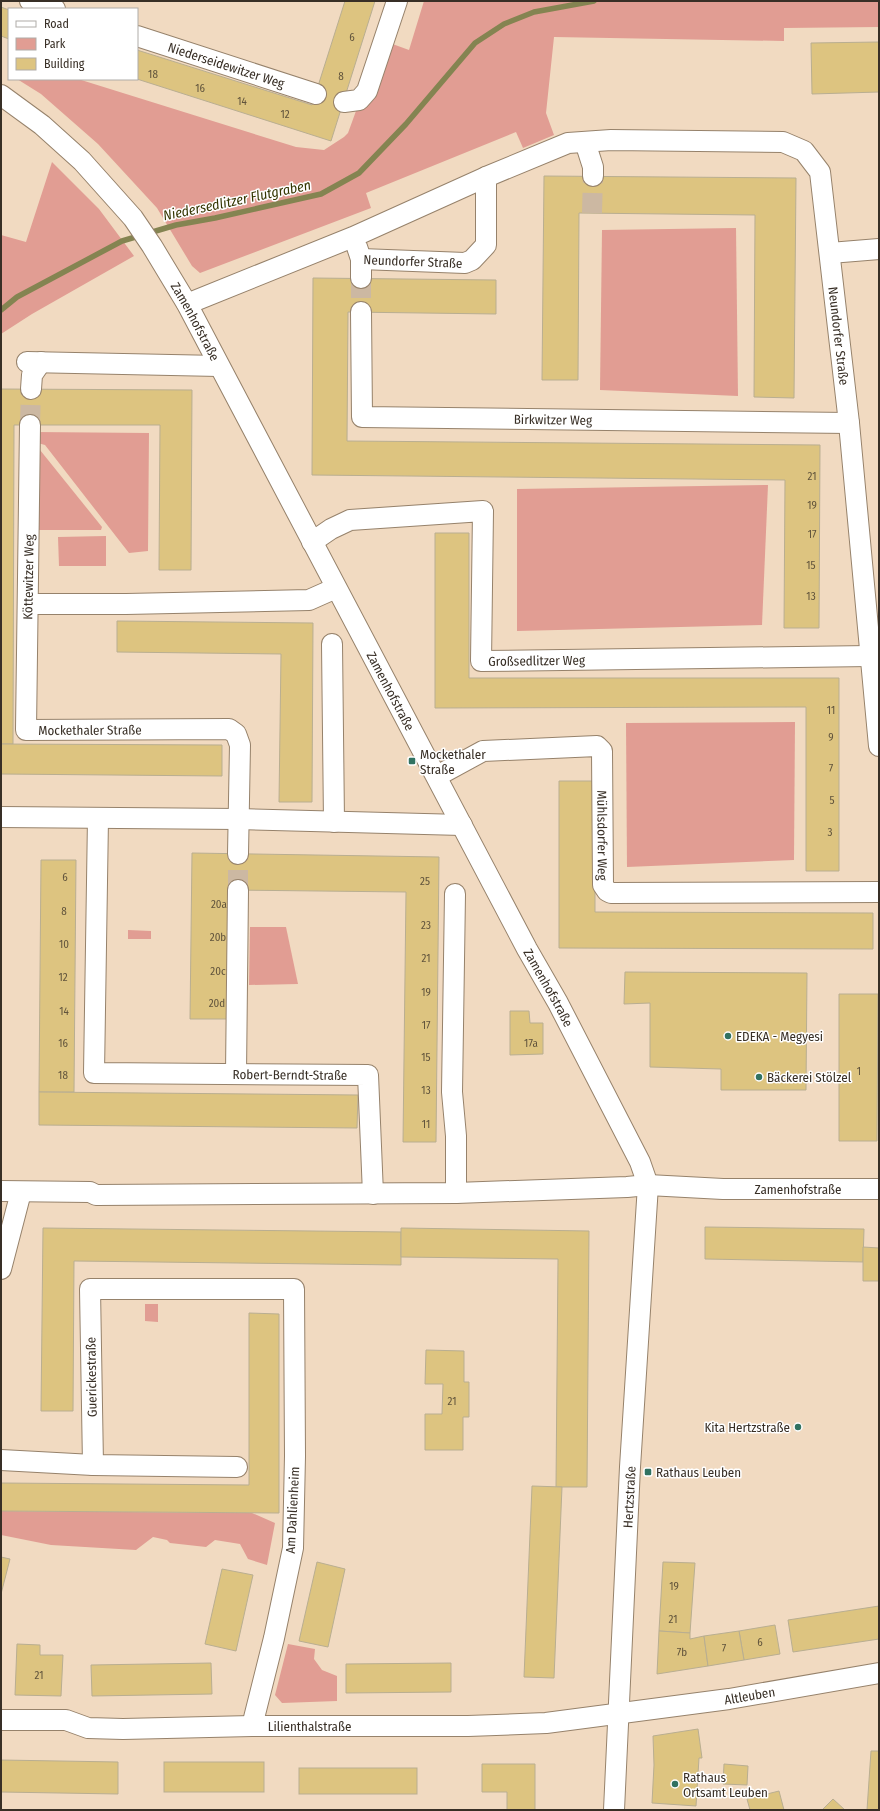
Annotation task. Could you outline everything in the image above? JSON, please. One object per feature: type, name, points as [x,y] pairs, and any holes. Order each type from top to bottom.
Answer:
[{"type":"street","points":[[344,102],[359,100],[367,91],[397,1]]},
{"type":"street","name":"Niederseidewitzer Weg","points":[[138,36],[316,94]]},
{"type":"street","name":"Zamenhofstraße","points":[[1,95],[42,125],[82,161],[133,218],[152,246],[187,304],[640,1162],[648,1185],[723,1189],[879,1189]]},
{"type":"street","name":"Neundorfer Straße","points":[[187,304],[353,237],[486,178],[568,144],[611,140],[782,142],[804,151],[820,172],[849,423],[879,746]]},
{"type":"street","points":[[585,142],[593,166],[593,176]]},
{"type":"street","name":"Neundorfer Straße","points":[[353,237],[361,269],[465,263],[472,260],[486,245],[486,178]]},
{"type":"street","points":[[830,253],[879,249]]},
{"type":"street","name":"Birkwitzer Weg","points":[[361,312],[362,417],[849,423]]},
{"type":"street","points":[[31,389],[34,362],[219,366]]},
{"type":"street","name":"Köttewitzer Weg","points":[[26,730],[30,425]]},
{"type":"street","name":"Großsedlitzer Weg","points":[[312,542],[350,520],[482,511],[482,661],[870,656]]},
{"type":"street","points":[[28,604],[126,604],[309,600],[336,588]]},
{"type":"street","points":[[332,644],[334,822]]},
{"type":"street","name":"Mockethaler Straße","points":[[26,730],[229,729],[236,734],[240,745],[238,854]]},
{"type":"street","name":"Mühlsdorfer Weg","points":[[437,776],[483,751],[597,746],[602,751],[604,884],[607,891],[611,893],[879,892]]},
{"type":"street","points":[[1,817],[238,819],[462,825]]},
{"type":"street","name":"Robert-Berndt-Straße","points":[[98,818],[94,1073],[368,1076],[374,1194]]},
{"type":"street","points":[[236,1074],[238,890]]},
{"type":"street","points":[[455,894],[452,1092],[456,1136],[456,1193]]},
{"type":"street","points":[[1,1191],[90,1192],[96,1195],[374,1194],[456,1193],[648,1185]]},
{"type":"street","name":"Hertzstraße","points":[[614,1810],[630,1467],[648,1185]]},
{"type":"street","points":[[1,1269],[21,1192]]},
{"type":"street","name":"Guerickestraße","points":[[93,1465],[90,1289],[294,1289]]},
{"type":"street","name":"Am Dahlienheim","points":[[252,1726],[274,1638],[293,1548],[295,1456],[294,1289]]},
{"type":"street","points":[[1,1460],[93,1465],[237,1467]]},
{"type":"street","name":"Altleuben","points":[[619,1713],[729,1699],[879,1673]]},
{"type":"street","name":"Lilienthalstraße","points":[[1,1720],[66,1720],[88,1728],[475,1726],[546,1723],[619,1713]]},
{"type":"green space","points":[[424,1],[879,1],[879,27],[784,28],[784,41],[554,37],[546,113],[554,135],[523,148],[516,132],[366,193],[371,208],[200,273],[192,266],[157,208],[98,144],[41,94],[19,80],[81,80],[296,147],[324,150],[348,133],[356,111],[370,95],[387,42],[409,50]]},
{"type":"green space","points":[[52,162],[99,209],[134,256],[32,314],[1,334],[1,235],[26,242]]},
{"type":"green space","points":[[736,228],[738,396],[600,390],[602,230]]},
{"type":"green space","points":[[34,432],[149,433],[148,551],[129,553],[45,445],[34,442]]},
{"type":"green space","points":[[34,448],[40,450],[102,527],[101,530],[33,530]]},
{"type":"green space","points":[[768,485],[762,625],[517,631],[517,489]]},
{"type":"green space","points":[[106,536],[106,566],[59,566],[58,537]]},
{"type":"green space","points":[[795,722],[794,860],[627,867],[626,723]]},
{"type":"green space","points":[[250,927],[286,927],[298,984],[249,985]]},
{"type":"green space","points":[[128,930],[151,931],[151,939],[128,939]]},
{"type":"green space","points":[[145,1304],[158,1304],[158,1322],[145,1321]]},
{"type":"green space","points":[[1,1511],[252,1513],[275,1523],[267,1565],[248,1559],[240,1544],[215,1540],[206,1547],[170,1543],[167,1540],[153,1537],[136,1550],[51,1545],[1,1535]]},
{"type":"green space","points":[[288,1644],[315,1649],[314,1659],[322,1670],[337,1676],[337,1701],[282,1703],[275,1695]]},
{"type":"building","points":[[345,1],[375,1],[331,141],[138,79],[138,50],[312,105]]},
{"type":"building","points":[[1,7],[8,10],[8,39],[1,36]]},
{"type":"building","points":[[879,42],[879,92],[812,94],[811,43]]},
{"type":"building","points":[[544,176],[796,178],[794,398],[754,397],[755,215],[579,213],[578,380],[542,380]]},
{"type":"building","points":[[313,278],[496,280],[496,314],[348,312],[347,441],[820,445],[819,628],[784,628],[785,480],[312,475]]},
{"type":"building","points":[[1,389],[192,390],[191,570],[159,570],[160,425],[14,425],[13,744],[1,744]]},
{"type":"building","points":[[435,533],[469,533],[469,678],[839,678],[839,871],[806,871],[806,707],[435,708]]},
{"type":"building","points":[[117,621],[313,623],[312,802],[279,802],[281,654],[117,652]]},
{"type":"building","points":[[1,744],[222,745],[222,776],[1,774]]},
{"type":"building","points":[[559,781],[595,781],[595,912],[873,913],[873,949],[559,948]]},
{"type":"building","points":[[192,853],[439,857],[436,1142],[403,1142],[406,892],[231,890],[229,1019],[190,1019]]},
{"type":"building","points":[[41,860],[76,860],[74,1092],[39,1092]]},
{"type":"building","name":"EDEKA - Megyesi","points":[[625,972],[807,973],[806,1090],[721,1090],[721,1069],[650,1067],[650,1003],[624,1004]]},
{"type":"building","points":[[839,994],[878,994],[877,1141],[839,1141]]},
{"type":"building","points":[[510,1011],[529,1011],[530,1023],[543,1023],[543,1054],[510,1055]]},
{"type":"building","points":[[39,1092],[358,1095],[357,1128],[39,1125]]},
{"type":"building","points":[[705,1227],[864,1229],[863,1262],[705,1259]]},
{"type":"building","points":[[43,1228],[401,1232],[401,1265],[74,1261],[73,1411],[41,1411]]},
{"type":"building","points":[[401,1228],[589,1231],[587,1487],[556,1487],[558,1259],[401,1257]]},
{"type":"building","points":[[863,1247],[879,1248],[879,1281],[863,1281]]},
{"type":"building","points":[[249,1313],[279,1314],[279,1513],[1,1511],[1,1483],[249,1485]]},
{"type":"building","points":[[426,1350],[464,1351],[464,1382],[469,1382],[469,1417],[463,1417],[463,1450],[425,1450],[425,1414],[442,1414],[443,1384],[425,1384]]},
{"type":"building","points":[[532,1486],[562,1487],[554,1678],[524,1677]]},
{"type":"building","points":[[1,1557],[10,1559],[1,1594]]},
{"type":"building","points":[[317,1562],[345,1569],[328,1647],[299,1641]]},
{"type":"building","points":[[663,1562],[695,1563],[690,1633],[659,1631]]},
{"type":"building","points":[[222,1569],[253,1575],[236,1651],[205,1644]]},
{"type":"building","points":[[879,1606],[879,1639],[793,1652],[788,1620]]},
{"type":"building","points":[[775,1625],[780,1654],[744,1660],[739,1631]]},
{"type":"building","points":[[659,1631],[690,1633],[690,1639],[704,1636],[708,1666],[657,1674]]},
{"type":"building","points":[[739,1631],[744,1660],[708,1666],[704,1636]]},
{"type":"building","points":[[17,1644],[40,1645],[40,1655],[63,1655],[61,1696],[15,1695]]},
{"type":"building","points":[[211,1663],[212,1694],[92,1696],[91,1665]]},
{"type":"building","points":[[451,1663],[451,1692],[346,1693],[346,1664]]},
{"type":"building","name":"Rathaus Ortsamt Leuben","points":[[698,1729],[702,1758],[699,1758],[696,1806],[652,1803],[654,1765],[653,1736]]},
{"type":"building","points":[[871,1751],[879,1751],[879,1810],[867,1810]]},
{"type":"building","points":[[1,1760],[118,1762],[118,1794],[1,1792]]},
{"type":"building","points":[[164,1762],[264,1762],[264,1792],[164,1792]]},
{"type":"building","points":[[482,1764],[535,1764],[535,1810],[507,1810],[507,1792],[482,1792]]},
{"type":"building","points":[[724,1764],[748,1766],[747,1785],[723,1784]]},
{"type":"building","points":[[299,1768],[417,1768],[417,1794],[299,1794]]},
{"type":"building","points":[[779,1791],[784,1810],[750,1810],[747,1799]]},
{"type":"building","points":[[833,1799],[845,1810],[822,1810]]},
{"type":"waterway","name":"Niedersedlitzer Flutgraben","points":[[1,310],[17,297],[122,241],[176,225],[215,218],[321,194],[359,173],[406,124],[475,43],[504,24],[534,12],[594,1]]},
{"type":"tunnel","points":[[592,213],[593,176]]},
{"type":"tunnel","points":[[361,278],[361,312]]},
{"type":"tunnel","points":[[30,425],[31,389]]},
{"type":"tunnel","points":[[238,854],[238,890]]},
{"type":"place","name":"Mockethaler Straße","points":[[412,761]]},
{"type":"place","name":"EDEKA - Megyesi","points":[[728,1036]]},
{"type":"place","name":"Bäckerei Stölzel","points":[[759,1077]]},
{"type":"place","name":"Kita Hertzstraße","points":[[798,1427]]},
{"type":"place","name":"Rathaus Leuben","points":[[648,1472]]},
{"type":"place","name":"Rathaus Ortsamt Leuben","points":[[675,1784]]}]
